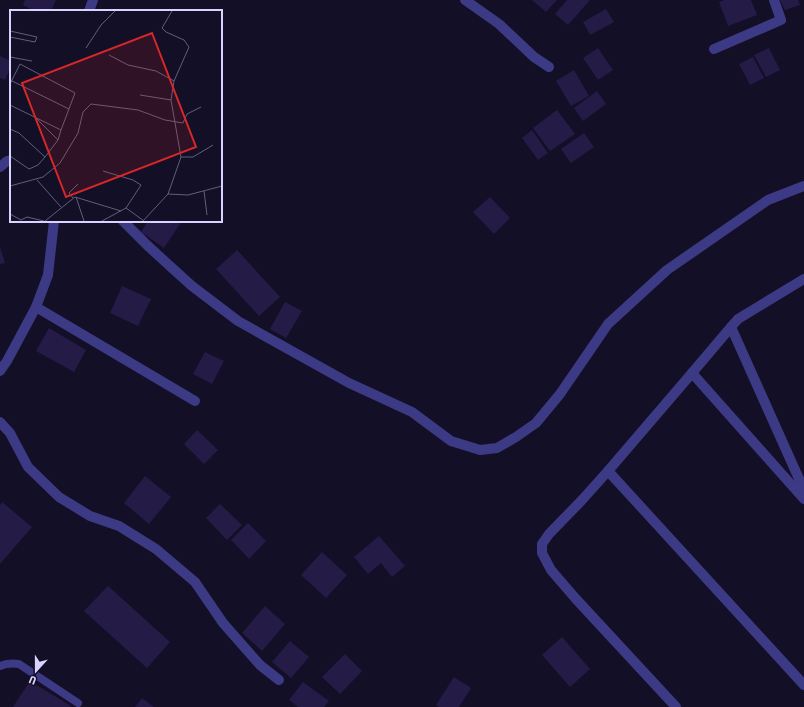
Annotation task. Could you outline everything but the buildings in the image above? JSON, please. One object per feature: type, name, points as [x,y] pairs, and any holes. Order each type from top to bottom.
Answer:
[{"type":"street","points":[[89,10],[93,0]]},
{"type":"street","points":[[465,0],[499,24],[534,57],[549,67]]},
{"type":"street","points":[[714,49],[781,20],[774,0]]},
{"type":"street","points":[[0,167],[10,160]]},
{"type":"street","points":[[124,222],[192,286],[238,321],[349,383],[412,412],[451,441],[480,450],[497,448],[536,424],[560,394],[608,324],[668,270],[768,200],[804,186]]},
{"type":"street","points":[[0,371],[36,307],[48,274],[54,222]]},
{"type":"street","points":[[676,707],[551,570],[542,552],[542,544],[549,534],[608,471],[738,319],[804,279]]},
{"type":"street","points":[[36,307],[195,401]]},
{"type":"street","points":[[731,327],[804,490]]},
{"type":"street","points":[[692,373],[804,499]]},
{"type":"street","points":[[0,422],[10,433],[28,467],[59,497],[90,516],[120,526],[156,549],[195,582],[223,623],[260,665],[279,680]]},
{"type":"street","points":[[608,471],[804,685]]},
{"type":"lane","points":[[0,666],[12,663],[19,664],[78,703]]}]
